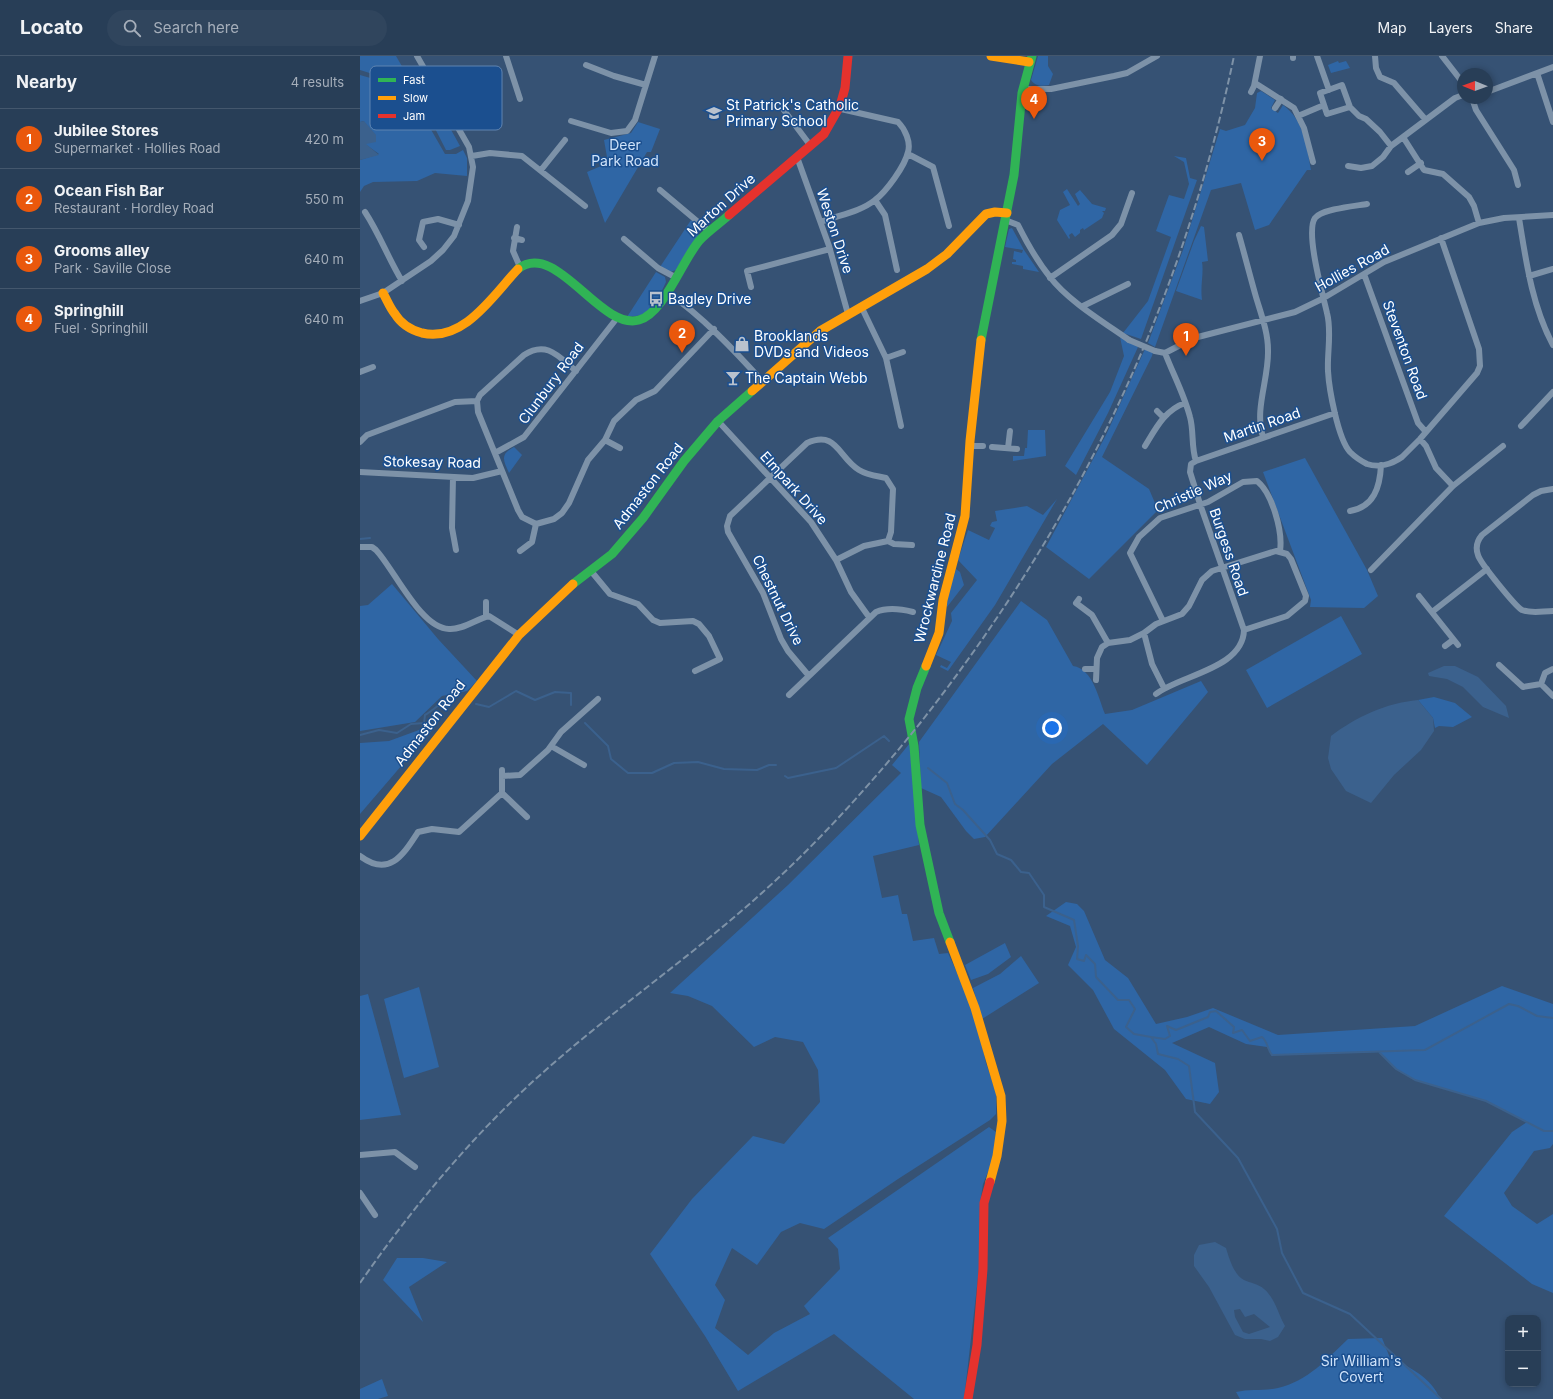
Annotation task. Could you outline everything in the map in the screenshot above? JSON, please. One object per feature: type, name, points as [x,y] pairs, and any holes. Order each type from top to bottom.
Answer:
[{"type":"street","points":[[417,56],[423,66]]},
{"type":"street","points":[[506,56],[520,99]]},
{"type":"street","points":[[571,122],[611,133],[627,131],[635,120],[654,56]]},
{"type":"street","name":"Marton Drive","points":[[617,318],[634,321],[649,316],[667,292],[692,250],[710,232],[824,134],[841,109],[844,100],[848,56]]},
{"type":"street","points":[[991,56],[1030,59]]},
{"type":"street","points":[[1023,89],[1051,89],[1127,73],[1157,56]]},
{"type":"street","points":[[1251,92],[1255,83],[1260,56]]},
{"type":"street","points":[[1317,56],[1329,90]]},
{"type":"street","points":[[1375,56],[1376,68],[1380,77],[1394,83],[1425,119]]},
{"type":"street","points":[[1442,56],[1457,75]]},
{"type":"street","name":"Wrockwardine Road","points":[[968,1399],[977,1345],[982,1269],[984,1203],[997,1156],[1002,1121],[1001,1096],[975,1008],[939,913],[920,825],[914,746],[909,719],[917,688],[939,633],[943,600],[965,516],[970,446],[982,335],[1018,149],[1023,89],[1030,59]]},
{"type":"street","points":[[586,65],[614,76],[646,85]]},
{"type":"street","points":[[1493,90],[1553,66]]},
{"type":"street","points":[[1537,73],[1553,122]]},
{"type":"street","points":[[1255,83],[1294,108],[1304,128],[1313,162]]},
{"type":"street","points":[[1350,107],[1327,114],[1320,93],[1342,85],[1350,107],[1380,132],[1391,146]]},
{"type":"street","points":[[1348,166],[1361,168],[1372,166],[1383,157],[1391,146],[1425,119],[1457,97]]},
{"type":"street","points":[[1275,108],[1281,99]]},
{"type":"street","points":[[1474,104],[1476,110],[1514,170],[1518,185]]},
{"type":"street","points":[[1298,116],[1324,105]]},
{"type":"street","points":[[783,109],[810,145]]},
{"type":"street","points":[[821,222],[850,213],[875,200],[889,185],[908,154],[907,137],[902,126],[898,122],[841,109]]},
{"type":"street","points":[[360,301],[383,293],[431,261],[443,250],[454,236],[468,201],[472,178],[472,156],[460,130]]},
{"type":"street","points":[[1403,138],[1421,163],[1424,170],[1443,174],[1469,197],[1474,206],[1479,223]]},
{"type":"street","points":[[541,170],[565,140]]},
{"type":"street","points":[[472,156],[490,153],[517,154],[522,156],[585,206]]},
{"type":"street","points":[[908,154],[933,167],[950,226]]},
{"type":"street","name":"Weston Drive","points":[[797,157],[830,249],[848,314]]},
{"type":"street","points":[[1408,172],[1421,163]]},
{"type":"street","points":[[660,190],[710,232]]},
{"type":"street","points":[[1050,278],[1112,235],[1121,224],[1132,193]]},
{"type":"street","points":[[875,200],[885,215],[896,268],[889,267]]},
{"type":"street","points":[[1367,204],[1323,212],[1315,218],[1312,225],[1312,241],[1322,299],[1329,325],[1328,371],[1335,413],[1349,451],[1363,462],[1370,465],[1381,465],[1395,462],[1420,439],[1471,381],[1480,366],[1481,358],[1441,238]]},
{"type":"street","points":[[365,212],[379,233],[391,263],[402,281]]},
{"type":"street","name":"Admaston Road","points":[[360,836],[519,635],[563,592],[612,554],[642,518],[684,461],[718,421],[820,332],[861,306],[927,269],[947,254],[986,214],[995,212],[1006,216]]},
{"type":"street","name":"Hollies Road","points":[[1165,353],[1194,338],[1295,312],[1322,299],[1384,262],[1479,223],[1553,215]]},
{"type":"street","points":[[418,216],[423,222]]},
{"type":"street","points":[[1006,216],[1018,225],[1028,247],[1050,278],[1083,306],[1129,340],[1155,351],[1165,353],[1178,380],[1190,418],[1196,461]]},
{"type":"street","points":[[1519,218],[1529,276],[1537,304],[1553,345]]},
{"type":"street","points":[[423,222],[438,219],[459,225]]},
{"type":"street","points":[[423,222],[419,240],[424,247]]},
{"type":"street","points":[[517,227],[513,250],[520,267]]},
{"type":"street","points":[[1239,235],[1263,320],[1268,349],[1268,362],[1260,411],[1260,429],[1264,437]]},
{"type":"street","points":[[514,238],[522,240]]},
{"type":"street","points":[[624,239],[658,268],[675,277]]},
{"type":"street","points":[[751,287],[747,271],[830,249]]},
{"type":"street","points":[[383,293],[395,315],[406,326],[415,332],[439,334],[462,326],[520,267],[526,263],[547,265],[562,274],[617,318]]},
{"type":"street","points":[[1529,276],[1553,269]]},
{"type":"street","name":"Steventon Road","points":[[1364,274],[1418,423],[1426,432]]},
{"type":"street","points":[[1083,306],[1128,284]]},
{"type":"street","points":[[667,292],[688,307],[714,329],[763,382]]},
{"type":"street","points":[[861,306],[886,358],[902,426]]},
{"type":"street","name":"Clunbury Road","points":[[495,453],[524,438],[617,318]]},
{"type":"street","points":[[576,371],[554,352],[547,349],[532,350],[524,355],[480,395],[477,401],[478,412],[522,517],[536,524],[554,519],[562,513],[569,502],[588,460],[605,440],[614,421],[636,400],[655,391],[714,329]]},
{"type":"street","points":[[886,358],[903,352]]},
{"type":"street","points":[[360,372],[373,367]]},
{"type":"street","points":[[1521,426],[1553,392]]},
{"type":"street","points":[[360,442],[367,435],[455,402],[477,401]]},
{"type":"street","points":[[1145,446],[1163,417],[1176,406],[1185,403]]},
{"type":"street","points":[[1157,410],[1163,417]]},
{"type":"street","name":"Martin Road","points":[[1196,461],[1335,413]]},
{"type":"street","name":"Elmpark Drive","points":[[718,421],[769,479],[811,522],[836,560],[851,592],[869,618]]},
{"type":"street","points":[[1008,448],[1010,431]]},
{"type":"street","name":"Chestnut Drive","points":[[809,676],[788,651],[781,639],[763,593],[728,532],[728,520],[730,516],[807,443],[824,439],[831,442],[858,470],[886,478],[890,483],[893,489],[891,532],[888,541]]},
{"type":"street","points":[[1420,439],[1426,446],[1436,468],[1453,486]]},
{"type":"street","points":[[605,440],[620,448]]},
{"type":"street","points":[[970,446],[983,446]]},
{"type":"street","points":[[1371,570],[1453,486],[1503,446]]},
{"type":"street","points":[[992,447],[1017,449]]},
{"type":"street","name":"Burgess Road","points":[[1196,461],[1189,468],[1190,472],[1244,630]]},
{"type":"street","points":[[1350,511],[1360,510],[1377,490],[1381,465]]},
{"type":"street","name":"Stokesay Road","points":[[360,472],[473,478],[502,470]]},
{"type":"street","points":[[453,477],[451,514],[455,547],[462,543]]},
{"type":"street","name":"Christie Way","points":[[1163,621],[1131,556],[1130,549],[1139,537],[1160,518],[1208,502],[1243,482],[1257,480],[1266,490],[1281,532],[1280,551]]},
{"type":"street","points":[[1553,489],[1541,491],[1533,495],[1482,535],[1478,540],[1477,552],[1487,569],[1520,609],[1532,612],[1553,611]]},
{"type":"street","points":[[520,550],[532,542],[536,524]]},
{"type":"street","points":[[836,560],[864,546],[888,541],[894,544],[912,545]]},
{"type":"street","points":[[360,547],[372,547],[376,550],[401,586],[436,627],[450,630],[486,617],[495,618],[519,635]]},
{"type":"street","points":[[1096,680],[1095,669],[1097,658],[1102,647],[1108,643],[1124,641],[1144,633],[1163,621],[1182,614],[1189,606],[1202,580],[1212,571],[1280,551],[1287,554],[1291,559],[1306,596],[1305,601],[1287,616],[1244,630],[1241,643],[1232,655],[1220,664],[1198,676],[1164,688],[1156,694]]},
{"type":"street","points":[[1432,612],[1487,569]]},
{"type":"street","points":[[591,571],[610,594],[638,604],[653,620],[660,624],[693,621],[699,624],[710,636],[720,659],[695,671]]},
{"type":"street","points":[[1419,596],[1458,645]]},
{"type":"street","points":[[1079,599],[1076,603],[1092,615],[1108,643]]},
{"type":"street","points":[[486,602],[486,617]]},
{"type":"street","points":[[789,695],[869,618],[883,609],[903,609],[913,612]]},
{"type":"street","points":[[1144,633],[1152,664],[1164,688]]},
{"type":"street","points":[[1445,646],[1453,640]]},
{"type":"street","points":[[1499,665],[1523,687],[1541,684]]},
{"type":"street","points":[[1084,669],[1095,669]]},
{"type":"street","points":[[1541,684],[1545,673],[1553,669]]},
{"type":"street","points":[[1541,684],[1553,696]]},
{"type":"street","points":[[527,817],[502,793],[502,773],[520,774],[551,746],[561,732],[598,699]]},
{"type":"street","points":[[551,746],[584,765]]},
{"type":"street","points":[[360,856],[370,863],[387,864],[402,856],[418,832],[432,830],[459,832],[502,793]]},
{"type":"street","points":[[360,1155],[395,1152],[415,1167]]},
{"type":"street","points":[[360,1193],[376,1215]]},
{"type":"green space","points":[[360,56],[396,56],[402,66],[370,66],[370,73],[360,70]]},
{"type":"green space","points":[[1038,56],[1048,56],[1048,66],[1053,74],[1049,85],[1037,85],[1031,80]]},
{"type":"green space","points":[[1338,61],[1339,63],[1346,61],[1350,68],[1331,73],[1328,65]]},
{"type":"green space","points":[[360,75],[370,78],[370,130],[431,130],[445,154],[456,154],[463,150],[467,158],[467,176],[435,173],[417,181],[373,182],[364,186],[360,192],[360,160],[379,154],[365,144],[364,121],[360,122]]},
{"type":"green space","points":[[1261,91],[1275,100],[1271,108],[1278,113],[1283,105],[1296,118],[1306,143],[1311,170],[1307,170],[1269,225],[1255,230],[1241,183],[1211,190],[1155,347],[1148,343],[1183,250],[1220,129],[1226,131],[1245,125],[1255,108],[1257,93]]},
{"type":"green space","name":"Deer Park Road","points":[[638,122],[660,129],[651,152],[647,152],[605,223],[587,172],[608,163],[604,140],[631,133]]},
{"type":"green space","points":[[436,130],[451,130],[460,146],[446,150]]},
{"type":"green space","points":[[1174,156],[1186,158],[1190,178],[1197,180],[1141,339],[1123,333],[1148,301],[1171,237],[1156,231],[1169,195],[1184,199],[1189,184],[1184,162]]},
{"type":"green space","points":[[1067,189],[1078,206],[1080,204],[1075,194],[1080,190],[1092,204],[1106,208],[1105,211],[1102,211],[1104,213],[1102,218],[1084,230],[1083,228],[1080,230],[1080,233],[1075,237],[1072,233],[1069,235],[1069,239],[1057,220],[1060,210],[1070,205],[1063,192]]},
{"type":"green space","points":[[691,220],[700,227],[698,237],[676,270],[670,272],[660,267]]},
{"type":"green space","points":[[1201,226],[1204,227],[1208,261],[1202,262],[1202,300],[1176,291]]},
{"type":"green space","points":[[1012,228],[1024,250],[1039,272],[1023,269],[1023,266],[1012,264],[1012,262],[1016,262],[1016,260],[1013,259],[1014,251],[1022,253],[1023,250],[1005,247],[1009,229]]},
{"type":"green space","points":[[656,272],[665,277],[666,282],[654,307],[644,315],[627,317]]},
{"type":"green space","points":[[1120,337],[1138,347],[1108,413],[1076,475],[1065,466],[1110,392],[1124,356]]},
{"type":"green space","points":[[1145,349],[1153,352],[1152,356],[1102,457],[1149,489],[1158,510],[1089,579],[1046,547],[1106,435]]},
{"type":"green space","points":[[1028,430],[1045,430],[1046,456],[1013,461],[1013,456],[1024,456],[1025,448],[1027,448]]},
{"type":"green space","points":[[514,447],[522,455],[509,473],[504,458],[506,452]]},
{"type":"green space","points":[[1305,458],[1367,570],[1378,596],[1364,608],[1310,607],[1311,600],[1263,472]]},
{"type":"green space","points":[[1057,499],[995,605],[948,671],[940,667],[941,665],[947,668],[951,662],[936,655],[952,621],[951,613],[977,580],[958,560],[968,530],[989,540],[995,528],[990,526],[992,522],[997,521],[995,511],[1027,506],[1043,515]]},
{"type":"green space","points":[[956,569],[960,572],[964,585],[947,607],[945,604]]},
{"type":"green space","points":[[392,584],[438,639],[477,681],[467,691],[442,696],[415,722],[360,731],[360,606],[368,605]]},
{"type":"green space","points":[[1021,601],[1047,620],[1073,666],[1080,668],[1090,678],[1105,714],[1132,710],[1201,681],[1208,692],[1147,765],[1103,724],[1052,764],[985,837],[974,839],[966,831],[941,797],[921,788],[919,742]]},
{"type":"green space","points":[[1341,616],[1362,654],[1267,708],[1246,670]]},
{"type":"green space","points":[[1434,697],[1455,703],[1472,717],[1453,727],[1439,726],[1435,728],[1433,718],[1418,700]]},
{"type":"green space","points":[[438,723],[360,814],[360,743],[389,741]]},
{"type":"green space","points":[[910,743],[919,845],[873,856],[882,898],[898,895],[902,914],[907,914],[913,941],[934,938],[939,954],[948,953],[965,990],[981,1041],[986,1063],[996,1092],[996,1114],[990,1120],[824,1229],[800,1223],[781,1232],[757,1265],[732,1248],[715,1285],[725,1300],[715,1328],[748,1355],[774,1333],[810,1314],[804,1306],[840,1269],[838,1249],[828,1238],[989,1127],[996,1132],[993,1160],[983,1184],[980,1203],[979,1269],[964,1399],[914,1399],[834,1334],[738,1391],[705,1336],[650,1254],[692,1199],[753,1136],[784,1144],[820,1102],[818,1070],[803,1042],[775,1037],[754,1047],[712,1006],[688,996],[670,993],[788,885],[901,773],[892,765]]},
{"type":"green space","points":[[1066,902],[1077,904],[1084,911],[1105,960],[1128,978],[1156,1024],[1187,1017],[1213,1008],[1278,1035],[1415,1026],[1502,986],[1553,1004],[1553,1144],[1550,1148],[1534,1151],[1504,1193],[1512,1206],[1537,1224],[1553,1214],[1553,1293],[1532,1284],[1444,1216],[1512,1132],[1527,1122],[1486,1101],[1415,1080],[1396,1069],[1379,1052],[1272,1055],[1267,1047],[1246,1044],[1209,1027],[1172,1043],[1215,1063],[1219,1092],[1210,1104],[1186,1099],[1165,1070],[1114,1029],[1093,990],[1068,965],[1076,947],[1070,926],[1046,916]]},
{"type":"green space","points":[[1005,943],[1011,957],[988,974],[971,980],[965,965]]},
{"type":"green space","points":[[1021,956],[1039,983],[982,1019],[973,988],[1000,974]]},
{"type":"green space","points":[[419,987],[439,1067],[404,1078],[384,999]]},
{"type":"green space","points":[[368,994],[401,1115],[360,1120],[360,996]]},
{"type":"green space","points":[[397,1258],[423,1258],[447,1262],[409,1287],[423,1322],[383,1280]]},
{"type":"green space","name":"Sir William's Covert","points":[[1382,1338],[1390,1358],[1420,1374],[1432,1385],[1440,1399],[1240,1399],[1236,1392],[1273,1389],[1289,1385],[1308,1375],[1348,1339]]},
{"type":"green space","points":[[382,1379],[388,1396],[378,1399],[360,1399],[360,1389]]},
{"type":"shaded area","points":[[364,121],[370,130],[376,135],[376,142],[366,144],[379,155],[360,160],[360,122]]},
{"type":"shaded area","points":[[1444,666],[1455,666],[1478,677],[1506,706],[1509,718],[1483,707],[1463,687],[1447,679],[1429,676],[1428,673]]},
{"type":"shaded area","points":[[1418,700],[1433,718],[1434,731],[1421,750],[1394,775],[1371,803],[1346,791],[1331,769],[1328,758],[1331,736],[1361,717],[1372,712],[1394,704]]},
{"type":"shaded area","points":[[1215,1242],[1226,1248],[1232,1266],[1240,1278],[1262,1287],[1268,1293],[1274,1301],[1285,1326],[1278,1337],[1270,1341],[1261,1339],[1245,1339],[1235,1335],[1209,1287],[1194,1266],[1194,1255],[1199,1245]],"holes":[[[1240,1309],[1245,1317],[1254,1314],[1270,1327],[1249,1334],[1243,1332],[1235,1317],[1234,1310]]]},
{"type":"waterway","points":[[360,539],[370,538]]},
{"type":"waterway","points":[[476,704],[489,707],[516,691],[535,700],[555,692],[571,693],[571,705]]},
{"type":"waterway","points":[[360,735],[379,730],[397,733],[411,724],[424,723],[425,715],[444,701],[456,696]]},
{"type":"waterway","points":[[585,723],[608,746],[611,759],[628,773],[652,773],[674,763],[698,762],[724,769],[757,770],[769,765],[776,765]]},
{"type":"waterway","points":[[785,776],[788,778],[836,768],[884,736],[889,741]]},
{"type":"waterway","points":[[928,768],[947,783],[955,804],[963,810],[990,840],[997,854],[1011,860],[1021,872],[1029,873],[1044,895],[1044,907],[1074,920],[1078,946],[1077,959],[1084,961],[1086,955],[1095,964],[1096,977],[1118,1000],[1129,1000],[1135,1009],[1126,1027],[1134,1034],[1151,1037],[1156,1044],[1158,1054],[1178,1059],[1189,1066],[1195,1112],[1238,1158],[1277,1229],[1282,1253],[1303,1293],[1350,1314],[1441,1399]]},
{"type":"waterway","points":[[1151,1037],[1165,1039],[1170,1036],[1167,1026],[1176,1030],[1208,1017],[1210,1012],[1216,1011],[1234,1027],[1233,1033],[1242,1030],[1250,1041],[1262,1037],[1272,1055],[1425,1050],[1509,1004],[1518,1006],[1537,1016],[1553,1018]]},
{"type":"waterway","points":[[1379,1052],[1396,1069],[1415,1080],[1486,1101],[1544,1131],[1553,1131]]},
{"type":"railway","points":[[360,1283],[424,1197],[496,1117],[576,1044],[748,906],[814,843],[851,804],[904,743],[977,646],[1029,569],[1075,489],[1117,407],[1154,323],[1185,237],[1212,148],[1234,56]]},
{"type":"traffic: fast","points":[[981,340],[1014,175],[1022,93],[1032,56]]},
{"type":"traffic: fast","points":[[518,269],[533,263],[547,266],[563,275],[609,312],[624,320],[639,320],[657,308],[699,241],[729,215]]},
{"type":"traffic: fast","points":[[573,584],[612,554],[643,518],[684,461],[718,421],[752,391]]},
{"type":"traffic: fast","points":[[926,666],[917,688],[909,719],[914,746],[920,825],[939,913],[950,942]]},
{"type":"traffic: slow","points":[[991,56],[1029,62]]},
{"type":"traffic: slow","points":[[752,391],[820,331],[927,269],[947,254],[986,214],[995,212],[1007,213]]},
{"type":"traffic: slow","points":[[383,293],[393,312],[403,324],[422,333],[437,334],[451,331],[465,324],[488,303],[518,269]]},
{"type":"traffic: slow","points":[[926,666],[939,633],[943,600],[965,516],[970,441],[981,340]]},
{"type":"traffic: slow","points":[[360,836],[519,635],[573,584]]},
{"type":"traffic: slow","points":[[950,942],[975,1008],[1001,1096],[1002,1121],[997,1156],[990,1182]]},
{"type":"traffic: jam","points":[[729,215],[824,134],[840,106],[845,88],[848,56]]},
{"type":"traffic: jam","points":[[968,1399],[977,1345],[983,1269],[984,1203],[990,1182]]},
{"type":"place","name":"St Patrick's Catholic Primary School","points":[[714,113]]},
{"type":"place","name":"Springhill","points":[[1034,119]]},
{"type":"place","name":"Grooms alley","points":[[1262,161]]},
{"type":"place","name":"Bagley Drive","points":[[656,299]]},
{"type":"place","name":"Brooklands DVDs and Videos","points":[[742,344]]},
{"type":"place","name":"Ocean Fish Bar","points":[[682,353]]},
{"type":"place","name":"Jubilee Stores","points":[[1186,356]]},
{"type":"place","name":"The Captain Webb","points":[[733,378]]}]
